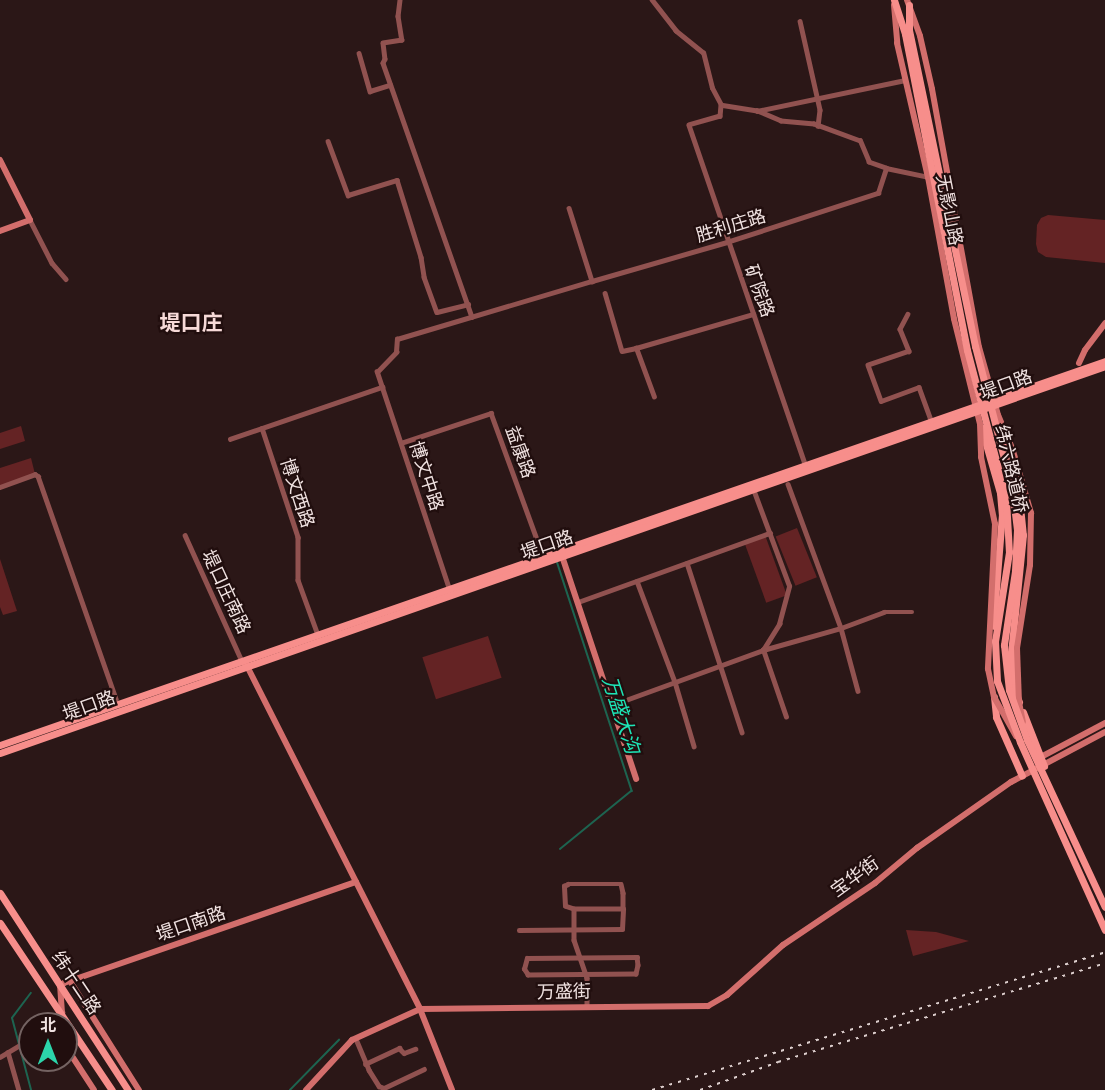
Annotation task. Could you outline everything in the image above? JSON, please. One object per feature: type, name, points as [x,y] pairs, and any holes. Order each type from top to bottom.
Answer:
[{"type":"main road","name":"纬六路道桥","points":[[893,0],[905,34],[967,350],[1006,499],[1009,552],[995,654],[1000,693],[1105,907]]},
{"type":"main road","name":"纬六路道桥","points":[[908,3],[909,30],[975,346],[1012,489],[1017,530],[1015,571],[1004,645],[1009,690],[1023,741],[1105,930]]},
{"type":"main road","name":"堤口路","points":[[0,745],[562,556],[753,489],[788,481],[1105,361]]},
{"type":"main road","name":"堤口路","points":[[993,402],[1105,366]]},
{"type":"main road","name":"堤口路","points":[[0,753],[318,635],[932,422],[977,409]]},
{"type":"main road","points":[[998,416],[1018,487],[1023,535],[1011,653],[1013,687],[1044,766]]},
{"type":"main road","points":[[980,424],[1000,493],[1002,514],[990,654],[996,717],[1022,776]]},
{"type":"main road","name":"纬十二路","points":[[0,892],[128,1090]]},
{"type":"main road","name":"纬十二路","points":[[0,923],[40,986],[61,1012]]},
{"type":"main road","name":"纬十二路","points":[[78,1038],[112,1090]]},
{"type":"street","points":[[400,0],[398,16],[402,40],[383,43],[385,59],[383,63],[472,317]]},
{"type":"street","points":[[651,0],[676,31],[703,53],[712,88],[721,105],[757,111],[774,119],[818,126],[860,141],[869,162],[886,168],[928,177],[947,177]]},
{"type":"street","name":"无影山路","points":[[893,0],[897,43],[928,177],[954,319],[980,424],[981,457],[995,524],[988,669],[994,697],[1023,741]]},
{"type":"street","name":"无影山路","points":[[908,3],[920,36],[932,89],[979,347],[993,402],[1013,451],[1031,513],[1030,565],[1017,648],[1016,670],[1023,741]]},
{"type":"street","points":[[800,21],[820,110],[818,126]]},
{"type":"street","points":[[359,53],[370,91],[390,85]]},
{"type":"street","points":[[757,111],[905,80]]},
{"type":"street","name":"矿院路","points":[[721,105],[720,116],[689,125],[727,242],[806,466]]},
{"type":"street","points":[[328,141],[348,195],[397,180],[437,312],[468,304]]},
{"type":"street","points":[[0,160],[52,263],[66,279]]},
{"type":"street","name":"胜利庄路","points":[[377,372],[396,352],[397,339],[727,242],[878,193],[886,168]]},
{"type":"street","points":[[568,208],[592,281]]},
{"type":"street","points":[[0,231],[30,220]]},
{"type":"street","points":[[605,293],[622,351],[753,314]]},
{"type":"street","points":[[908,314],[900,329],[909,351],[868,365],[882,400],[919,387],[932,422]]},
{"type":"street","points":[[1079,363],[1085,350],[1105,323]]},
{"type":"street","points":[[636,348],[654,397]]},
{"type":"street","name":"博文中路","points":[[377,372],[449,589]]},
{"type":"street","points":[[230,439],[382,387]]},
{"type":"street","name":"益康路","points":[[401,443],[491,413],[543,556]]},
{"type":"street","name":"博文西路","points":[[262,428],[298,537],[298,580],[318,635]]},
{"type":"street","points":[[0,487],[35,474],[38,476],[116,699]]},
{"type":"street","points":[[788,481],[841,628],[858,691]]},
{"type":"street","points":[[753,489],[789,586],[779,624],[763,650]]},
{"type":"street","points":[[578,602],[770,533]]},
{"type":"street","name":"堤口庄南路","points":[[184,535],[245,663]]},
{"type":"street","points":[[562,556],[636,779]]},
{"type":"street","points":[[687,563],[742,732]]},
{"type":"street","points":[[637,581],[675,682],[694,746]]},
{"type":"street","points":[[612,705],[763,650],[841,628],[884,612],[912,612]]},
{"type":"street","points":[[763,650],[786,717]]},
{"type":"street","points":[[245,663],[420,1009],[452,1090]]},
{"type":"street","name":"宝华街","points":[[1022,776],[1040,756],[1105,723]]},
{"type":"street","name":"宝华街","points":[[708,1006],[727,996],[783,945],[875,883],[925,843],[1022,776],[1105,732]]},
{"type":"street","name":"堤口南路","points":[[60,986],[356,882]]},
{"type":"street","points":[[519,930],[622,929],[623,892],[621,884],[568,884],[564,886],[565,906],[574,909],[622,909]]},
{"type":"street","points":[[574,909],[574,930],[578,957],[585,974],[588,1007]]},
{"type":"street","points":[[527,958],[638,959],[636,974],[585,974],[528,975],[524,969],[527,958]]},
{"type":"street","points":[[70,981],[140,1090]]},
{"type":"street","points":[[60,986],[62,1012]]},
{"type":"street","name":"万盛街","points":[[420,1009],[708,1006]]},
{"type":"street","points":[[306,1090],[356,1039],[420,1009]]},
{"type":"street","points":[[356,1039],[365,1064],[379,1086],[384,1088],[424,1070]]},
{"type":"street","points":[[0,1057],[18,1046]]},
{"type":"street","points":[[365,1064],[399,1048],[404,1053],[415,1049]]},
{"type":"street","points":[[8,1052],[19,1090]]},
{"type":"street","points":[[78,1065],[94,1090]]},
{"type":"shaded area","points":[[1048,215],[1105,220],[1105,263],[1046,257],[1038,252],[1037,225],[1041,218]]},
{"type":"shaded area","points":[[21,426],[25,441],[0,449],[0,433]]},
{"type":"shaded area","points":[[31,458],[35,474],[0,487],[0,468]]},
{"type":"shaded area","points":[[797,528],[817,577],[796,586],[776,537]]},
{"type":"shaded area","points":[[765,535],[787,595],[766,603],[744,543]]},
{"type":"shaded area","points":[[0,559],[17,611],[3,615],[0,607]]},
{"type":"shaded area","points":[[488,636],[502,678],[436,699],[422,657]]},
{"type":"shaded area","points":[[906,930],[936,932],[969,941],[913,956]]},
{"type":"waterway","name":"万盛大沟","points":[[557,561],[632,791],[561,849]]},
{"type":"waterway","points":[[31,993],[12,1018],[31,1090]]},
{"type":"waterway","points":[[290,1090],[339,1040]]},
{"type":"railway","points":[[652,1090],[1105,952]]},
{"type":"railway","points":[[700,1090],[778,1062],[1105,963]]},
{"type":"district","name":"堤口庄","points":[[191,323]]}]
